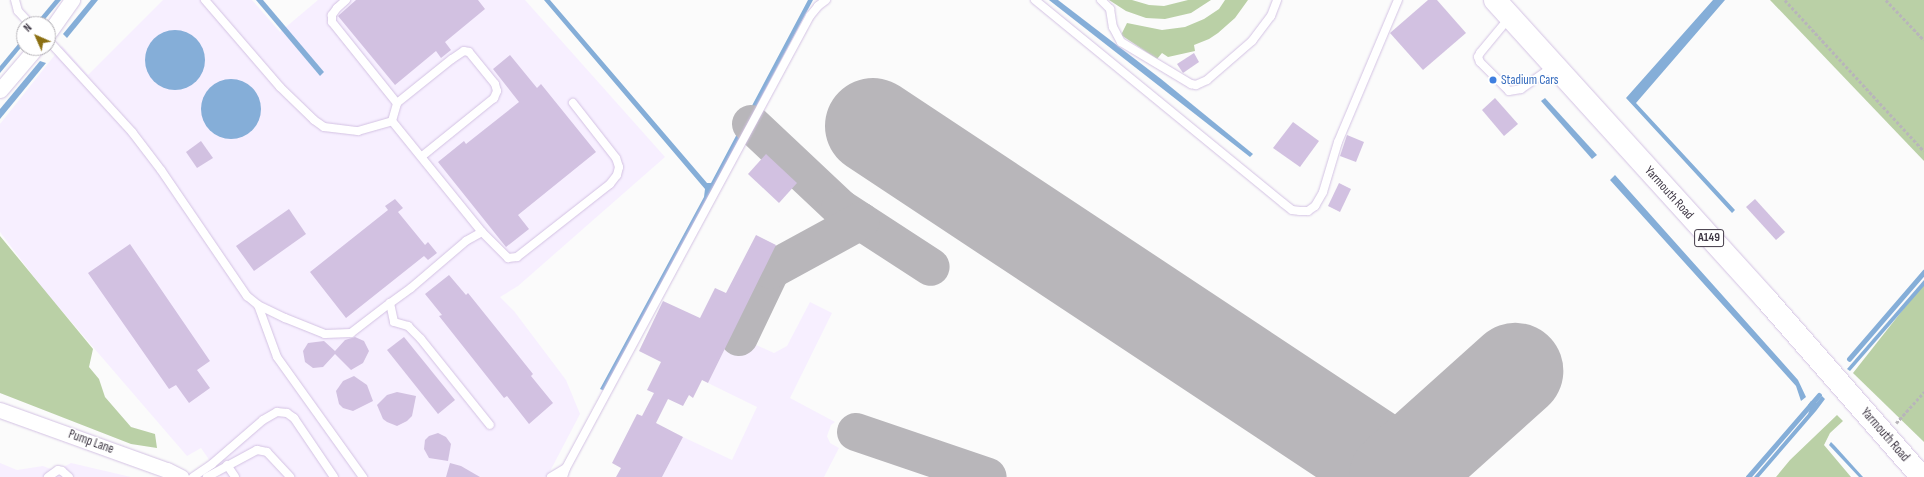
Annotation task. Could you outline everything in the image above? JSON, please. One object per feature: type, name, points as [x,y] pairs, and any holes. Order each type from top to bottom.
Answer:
[{"type":"main road","name":"Yarmouth Road","points":[[1495,0],[1766,300],[1922,477]]},
{"type":"street","points":[[56,23],[72,0]]},
{"type":"street","points":[[0,90],[29,56]]},
{"type":"street","name":"Pump Lane","points":[[0,410],[167,470],[181,477]]},
{"type":"lane","points":[[14,0],[18,11],[23,16]]},
{"type":"lane","points":[[205,0],[280,87],[314,120],[324,127],[358,131],[392,120]]},
{"type":"lane","points":[[346,0],[332,15],[332,22],[397,103]]},
{"type":"lane","points":[[563,477],[566,468],[810,16],[818,6],[826,0]]},
{"type":"lane","points":[[1035,0],[1283,203],[1292,210],[1300,211],[1308,211],[1315,206],[1323,192],[1338,142],[1398,0]]},
{"type":"lane","points":[[1101,0],[1110,9],[1113,27],[1121,42],[1191,84],[1196,85],[1207,80],[1252,41],[1271,16],[1276,0]]},
{"type":"lane","points":[[1510,17],[1480,53],[1478,57],[1480,62],[1509,91],[1521,89],[1554,67]]},
{"type":"lane","points":[[56,49],[132,132],[161,170],[248,296],[258,304],[285,318],[325,334],[351,333],[411,288],[466,241],[482,232]]},
{"type":"lane","points":[[392,120],[397,103],[452,59],[464,51],[469,52],[495,84],[497,91],[494,98],[422,156]]},
{"type":"lane","points":[[392,120],[482,232],[508,258],[518,257],[610,184],[617,175],[619,167],[616,158],[573,103]]},
{"type":"lane","points":[[390,303],[394,322],[408,326],[422,339],[490,425]]},
{"type":"lane","points":[[258,304],[277,357],[363,477]]},
{"type":"lane","points":[[193,477],[212,464],[264,420],[277,412],[287,413],[294,418],[334,477]]},
{"type":"lane","points":[[207,477],[257,450],[268,452],[290,477]]},
{"type":"lane","points":[[227,465],[235,477]]},
{"type":"lane","points":[[551,477],[566,468]]},
{"type":"lane","points":[[48,477],[58,470],[62,471],[69,477]]},
{"type":"path","points":[[1785,0],[1924,151]]},
{"type":"path","points":[[1886,0],[1924,40]]},
{"type":"path","points":[[1892,427],[1924,392]]},
{"type":"shaded area","points":[[163,0],[252,0],[280,32],[318,0],[525,0],[665,157],[518,286],[500,297],[514,311],[566,380],[580,414],[547,477],[221,477],[201,448],[187,456],[43,289],[0,232],[0,124],[54,56],[56,56],[56,54],[62,46],[88,75]]},
{"type":"shaded area","points":[[810,302],[832,313],[790,398],[835,422],[831,425],[827,436],[830,443],[839,448],[824,477],[662,477],[683,437],[732,460],[757,407],[708,383],[732,334],[774,353],[787,346]]},
{"type":"shaded area","points":[[0,463],[17,470],[43,466],[56,471],[71,463],[131,477],[0,477]]},
{"type":"green space","points":[[1109,0],[1132,0],[1149,5],[1164,6],[1188,0],[1211,0],[1191,13],[1165,19],[1146,18],[1126,11]]},
{"type":"green space","points":[[1225,0],[1248,0],[1235,18],[1218,33],[1209,39],[1194,45],[1195,51],[1168,57],[1162,53],[1157,59],[1121,35],[1127,23],[1162,30],[1185,27],[1204,19],[1219,9]]},
{"type":"green space","points":[[1770,0],[1924,0],[1924,161]]},
{"type":"green space","points":[[0,236],[93,349],[89,367],[99,379],[105,397],[131,427],[155,434],[157,448],[131,444],[0,393]]},
{"type":"green space","points":[[1924,283],[1924,442],[1853,373]]},
{"type":"green space","points":[[1837,415],[1843,421],[1830,433],[1824,445],[1851,477],[1776,477],[1790,460]]},
{"type":"water","points":[[55,0],[61,0],[48,16],[42,16]]},
{"type":"water","points":[[91,0],[98,0],[67,38],[63,34]]},
{"type":"water","points":[[256,0],[263,0],[324,72],[320,76]]},
{"type":"water","points":[[544,0],[550,0],[707,183],[711,183],[808,0],[813,0],[605,391],[600,389],[704,197],[705,189]]},
{"type":"water","points":[[1049,0],[1058,0],[1161,79],[1253,154],[1250,157]]},
{"type":"water","points":[[1713,0],[1725,0],[1636,103],[1735,210],[1732,213],[1626,98]]},
{"type":"water","points":[[169,30],[181,30],[192,35],[200,43],[205,54],[203,72],[192,85],[181,90],[169,90],[158,85],[150,77],[145,66],[145,54],[150,43],[158,35]]},
{"type":"water","points":[[16,47],[16,54],[0,73],[0,66]]},
{"type":"water","points":[[40,61],[46,63],[0,119],[0,109]]},
{"type":"water","points":[[225,79],[237,79],[248,84],[256,92],[261,103],[259,121],[248,134],[237,139],[225,139],[214,134],[206,126],[201,115],[201,103],[206,92],[214,84]]},
{"type":"water","points":[[1545,98],[1597,155],[1592,159],[1541,101]]},
{"type":"water","points":[[1615,175],[1798,380],[1806,397],[1801,401],[1796,386],[1610,180]]},
{"type":"water","points":[[1924,280],[1924,286],[1850,371],[1847,369]]},
{"type":"water","points":[[1822,396],[1825,399],[1816,411],[1759,477],[1754,477],[1808,414],[1810,409],[1808,405],[1811,401],[1816,403]]},
{"type":"water","points":[[1831,442],[1863,477],[1859,477],[1829,445]]},
{"type":"building","points":[[356,0],[478,0],[485,9],[445,42],[451,50],[441,58],[436,51],[395,85],[338,16]]},
{"type":"building","points":[[1428,0],[1437,0],[1466,33],[1423,70],[1390,33]]},
{"type":"building","points":[[1194,53],[1199,62],[1183,73],[1177,64]]},
{"type":"building","points":[[510,55],[537,88],[541,84],[596,152],[518,215],[529,229],[506,247],[438,162],[464,141],[466,144],[519,102],[493,69]]},
{"type":"building","points":[[1495,98],[1518,124],[1504,136],[1482,110]]},
{"type":"building","points":[[1293,122],[1319,141],[1300,167],[1273,148]]},
{"type":"building","points":[[1347,135],[1364,142],[1356,162],[1340,156]]},
{"type":"building","points":[[201,141],[213,158],[197,168],[186,152]]},
{"type":"building","points":[[766,154],[797,183],[779,203],[748,174]]},
{"type":"building","points":[[1339,183],[1351,189],[1340,212],[1328,206]]},
{"type":"building","points":[[395,199],[403,208],[398,212],[425,245],[428,242],[437,253],[428,260],[424,256],[346,318],[310,272],[388,210],[385,206]]},
{"type":"building","points":[[1755,199],[1785,232],[1776,240],[1746,207]]},
{"type":"building","points":[[289,209],[306,234],[254,271],[236,246]]},
{"type":"building","points":[[756,235],[776,245],[708,383],[702,380],[693,398],[689,395],[683,406],[668,399],[656,423],[683,437],[662,477],[616,477],[621,468],[612,463],[637,414],[642,416],[654,393],[647,390],[661,362],[639,351],[663,301],[700,318],[715,288],[726,293]]},
{"type":"building","points":[[130,244],[210,361],[197,370],[210,388],[189,403],[176,385],[169,389],[88,273]]},
{"type":"building","points":[[449,275],[466,295],[468,293],[533,374],[531,376],[553,403],[529,424],[507,396],[504,398],[439,316],[442,315],[425,294]]},
{"type":"building","points":[[355,337],[364,341],[369,351],[363,363],[351,370],[335,354],[323,367],[313,368],[305,362],[303,351],[308,343],[324,341],[335,351],[345,340]]},
{"type":"building","points":[[404,337],[455,400],[438,414],[387,350]]},
{"type":"building","points":[[354,376],[367,385],[373,401],[353,411],[343,408],[339,404],[336,391],[343,381]]},
{"type":"building","points":[[397,392],[416,396],[412,416],[407,421],[397,426],[383,419],[377,405],[387,395]]},
{"type":"building","points":[[438,433],[446,437],[451,444],[448,461],[429,458],[424,449],[425,440],[429,436]]},
{"type":"building","points":[[450,463],[461,466],[480,477],[446,477]]},
{"type":"waterway","points":[[1849,359],[1924,272]]},
{"type":"waterway","points":[[1748,477],[1819,395]]},
{"type":"taxiway","points":[[751,124],[840,208],[931,267]]},
{"type":"taxiway","points":[[739,337],[771,270],[861,221]]},
{"type":"taxiway","points":[[856,432],[988,477]]},
{"type":"runway","points":[[873,126],[1403,477]]},
{"type":"runway","points":[[1397,477],[1515,371]]},
{"type":"place","name":"Stadium Cars","points":[[1493,80]]}]
